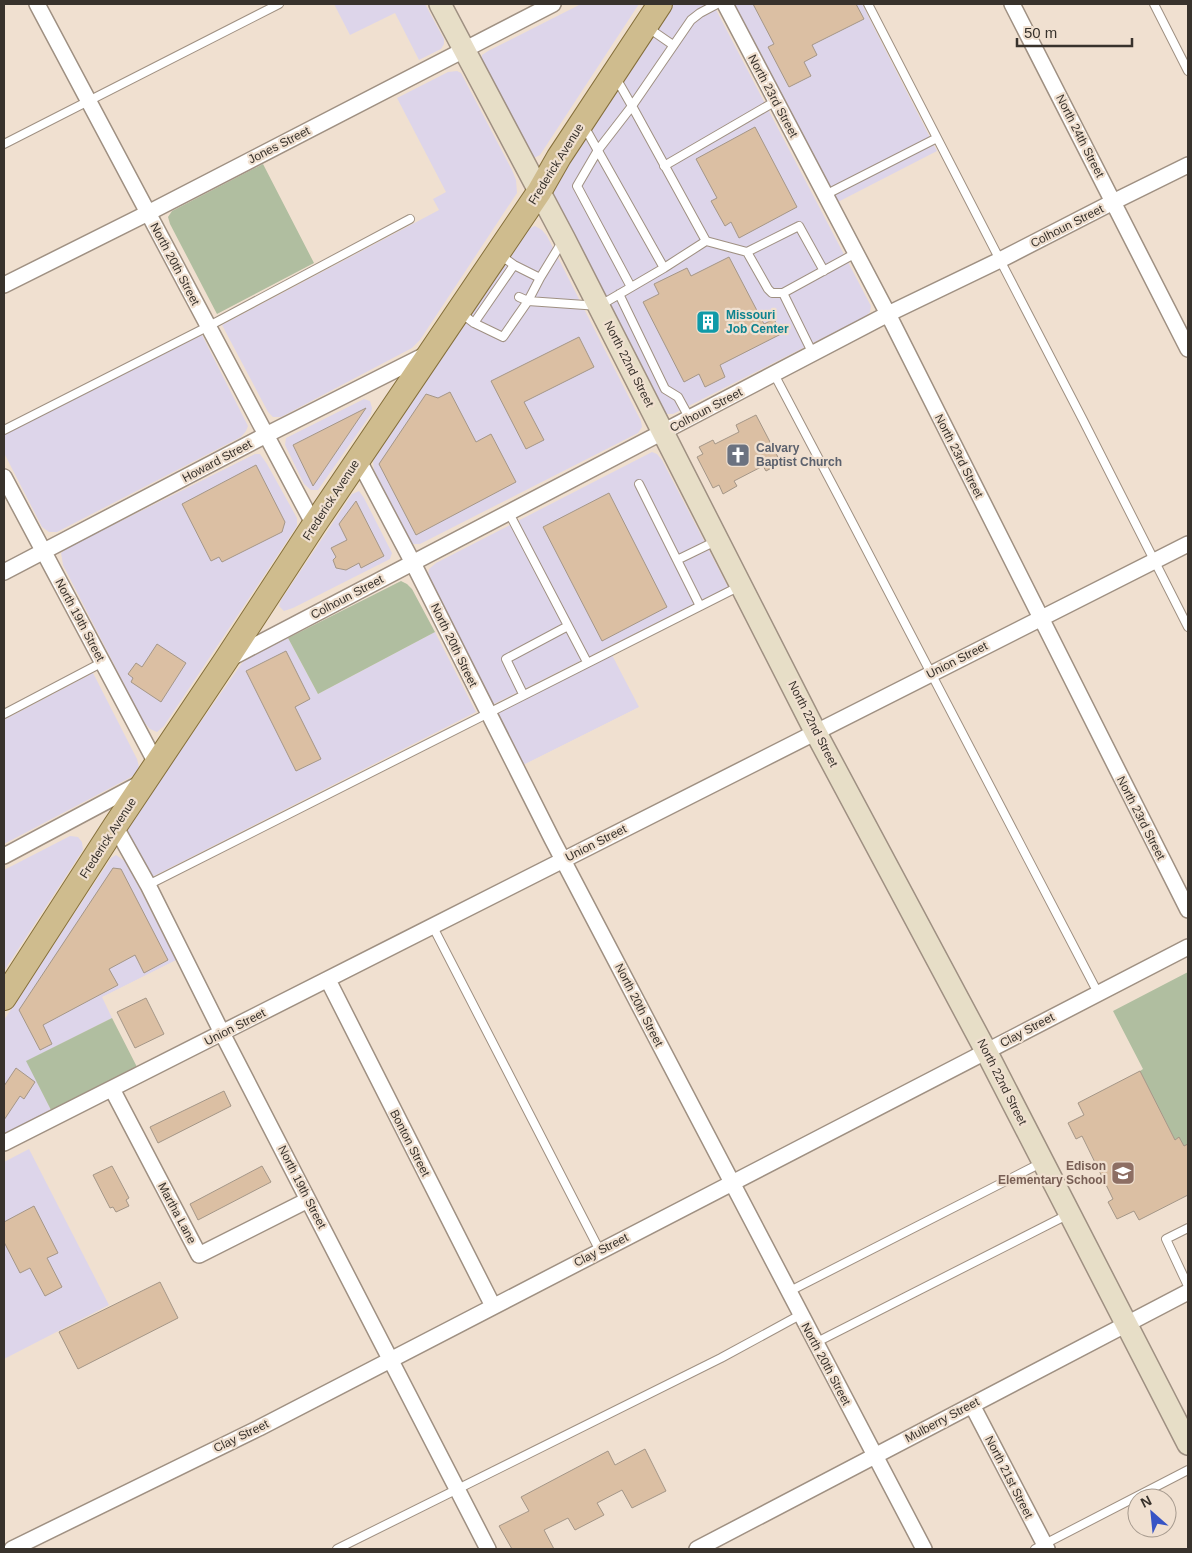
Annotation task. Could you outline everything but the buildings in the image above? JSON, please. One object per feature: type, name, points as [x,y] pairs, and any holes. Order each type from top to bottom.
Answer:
[{"type":"main road","name":"North 22nd Street","points":[[440,4],[564,238],[816,731],[1044,1162],[1188,1444]]},
{"type":"main road","name":"Frederick Avenue","points":[[4,998],[314,524],[430,352],[466,317],[506,259],[539,192],[559,157],[660,4]]},
{"type":"street","name":"North 20th Street","points":[[37,4],[314,524]]},
{"type":"street","name":"Jones Street","points":[[4,285],[148,213],[553,4]]},
{"type":"street","name":"North 23rd Street","points":[[725,4],[888,314],[1188,910]]},
{"type":"street","name":"North 24th Street","points":[[1012,4],[1188,349]]},
{"type":"street","name":"Colhoun Street","points":[[226,660],[888,314],[1188,165]]},
{"type":"street","name":"Howard Street","points":[[4,572],[266,435],[430,352]]},
{"type":"street","name":"North 20th Street","points":[[358,459],[413,563],[487,713],[563,860],[924,1549]]},
{"type":"street","name":"North 19th Street","points":[[4,477],[102,662],[151,772]]},
{"type":"street","name":"Union Street","points":[[4,1143],[1188,544]]},
{"type":"street","points":[[4,856],[151,772]]},
{"type":"street","name":"North 19th Street","points":[[115,826],[148,885],[222,1033],[488,1549]]},
{"type":"street","name":"Clay Street","points":[[9,1547],[259,1428],[1188,947]]},
{"type":"street","name":"Bonton Street","points":[[328,980],[493,1306]]},
{"type":"street","name":"Martha Lane","points":[[112,1089],[199,1255],[308,1200]]},
{"type":"street","name":"Mulberry Street","points":[[696,1549],[1188,1292]]},
{"type":"street","name":"North 21st Street","points":[[972,1404],[1042,1548]]},
{"type":"lane","points":[[4,144],[279,4]]},
{"type":"lane","points":[[631,287],[578,186],[598,150],[632,106],[691,20],[700,12],[717,4]]},
{"type":"lane","points":[[868,4],[1188,627]]},
{"type":"lane","points":[[1154,4],[1188,71]]},
{"type":"lane","points":[[645,26],[673,46]]},
{"type":"lane","points":[[614,74],[706,241],[747,252],[799,226],[824,270]]},
{"type":"lane","points":[[664,166],[776,101]]},
{"type":"lane","points":[[582,122],[664,268]]},
{"type":"lane","points":[[825,195],[937,138]]},
{"type":"lane","points":[[4,430],[209,326],[410,219]]},
{"type":"lane","points":[[466,317],[503,337],[528,301],[564,238]]},
{"type":"lane","points":[[519,297],[528,301],[599,306],[706,241]]},
{"type":"lane","points":[[747,252],[772,293],[783,293],[856,253]]},
{"type":"lane","points":[[466,317],[493,302],[503,286],[506,259],[540,278]]},
{"type":"lane","points":[[783,293],[813,354]]},
{"type":"lane","points":[[619,294],[665,389],[678,397],[690,419]]},
{"type":"lane","points":[[509,312],[517,317]]},
{"type":"lane","points":[[774,374],[1098,993]]},
{"type":"lane","points":[[639,484],[700,606]]},
{"type":"lane","points":[[510,512],[587,662]]},
{"type":"lane","points":[[677,560],[718,539]]},
{"type":"lane","points":[[148,885],[742,585]]},
{"type":"lane","points":[[523,694],[506,659],[568,626]]},
{"type":"lane","points":[[4,714],[102,662]]},
{"type":"lane","points":[[433,926],[600,1251]]},
{"type":"lane","points":[[788,1292],[1044,1162]]},
{"type":"lane","points":[[815,1343],[1070,1213]]},
{"type":"lane","points":[[1188,1228],[1166,1239],[1188,1286]]},
{"type":"lane","points":[[337,1549],[721,1358],[800,1315]]},
{"type":"lane","points":[[1042,1548],[1188,1470]]},
{"type":"shaded area","points":[[334,4],[425,4],[444,39],[444,44],[441,49],[419,60],[395,13],[350,35]]},
{"type":"shaded area","points":[[581,4],[639,4],[540,155],[534,158],[528,153],[482,61],[482,55]]},
{"type":"shaded area","points":[[674,4],[713,4],[871,306],[870,312],[866,316],[673,414],[666,414],[661,409],[552,195],[553,187],[558,179]]},
{"type":"shaded area","points":[[732,4],[862,4],[937,151],[836,203]]},
{"type":"shaded area","points":[[457,71],[461,73],[512,170],[516,180],[517,193],[420,340],[412,348],[281,417],[273,417],[268,412],[222,325],[439,210],[433,199],[446,192],[397,98],[448,72]]},
{"type":"shaded area","points":[[535,226],[547,236],[641,421],[642,427],[638,433],[420,544],[412,544],[374,470],[373,462],[375,456],[526,230]]},
{"type":"shaded area","points":[[202,335],[248,426],[241,437],[57,532],[49,532],[42,527],[4,453],[4,435]]},
{"type":"shaded area","points":[[364,399],[370,401],[371,414],[318,490],[311,490],[304,484],[285,445],[286,438]]},
{"type":"shaded area","points":[[652,452],[657,454],[662,460],[728,587],[492,705],[428,576],[429,569],[436,563]]},
{"type":"shaded area","points":[[255,454],[260,454],[267,464],[297,518],[297,526],[164,726],[157,732],[150,729],[143,721],[63,565],[61,553],[69,547]]},
{"type":"shaded area","points":[[359,491],[392,553],[390,559],[284,611],[279,606],[281,600],[352,494]]},
{"type":"shaded area","points":[[435,632],[476,712],[152,877],[129,836],[127,827],[242,663],[251,656],[288,638],[318,694]]},
{"type":"shaded area","points":[[612,655],[639,707],[523,765],[497,714]]},
{"type":"shaded area","points":[[93,673],[137,759],[139,767],[135,775],[4,844],[4,720]]},
{"type":"shaded area","points":[[70,836],[78,837],[82,842],[83,850],[4,971],[4,870]]},
{"type":"shaded area","points":[[116,855],[126,862],[176,960],[102,997],[112,1018],[27,1061],[51,1110],[4,1134],[4,1020],[111,858]]},
{"type":"shaded area","points":[[29,1149],[109,1305],[4,1359],[4,1162]]},
{"type":"green space","points":[[263,164],[314,263],[217,314],[168,217],[172,211]]},
{"type":"green space","points":[[401,581],[412,589],[435,632],[318,694],[288,638]]},
{"type":"green space","points":[[1188,972],[1188,1144],[1184,1146],[1179,1138],[1175,1140],[1140,1071],[1143,1069],[1113,1011]]},
{"type":"green space","points":[[112,1018],[137,1067],[51,1110],[26,1061]]},
{"type":"place","name":"Missouri Job Center","points":[[708,322]]},
{"type":"place","name":"Calvary Baptist Church","points":[[738,455]]},
{"type":"place","name":"Edison Elementary School","points":[[1123,1173]]}]
